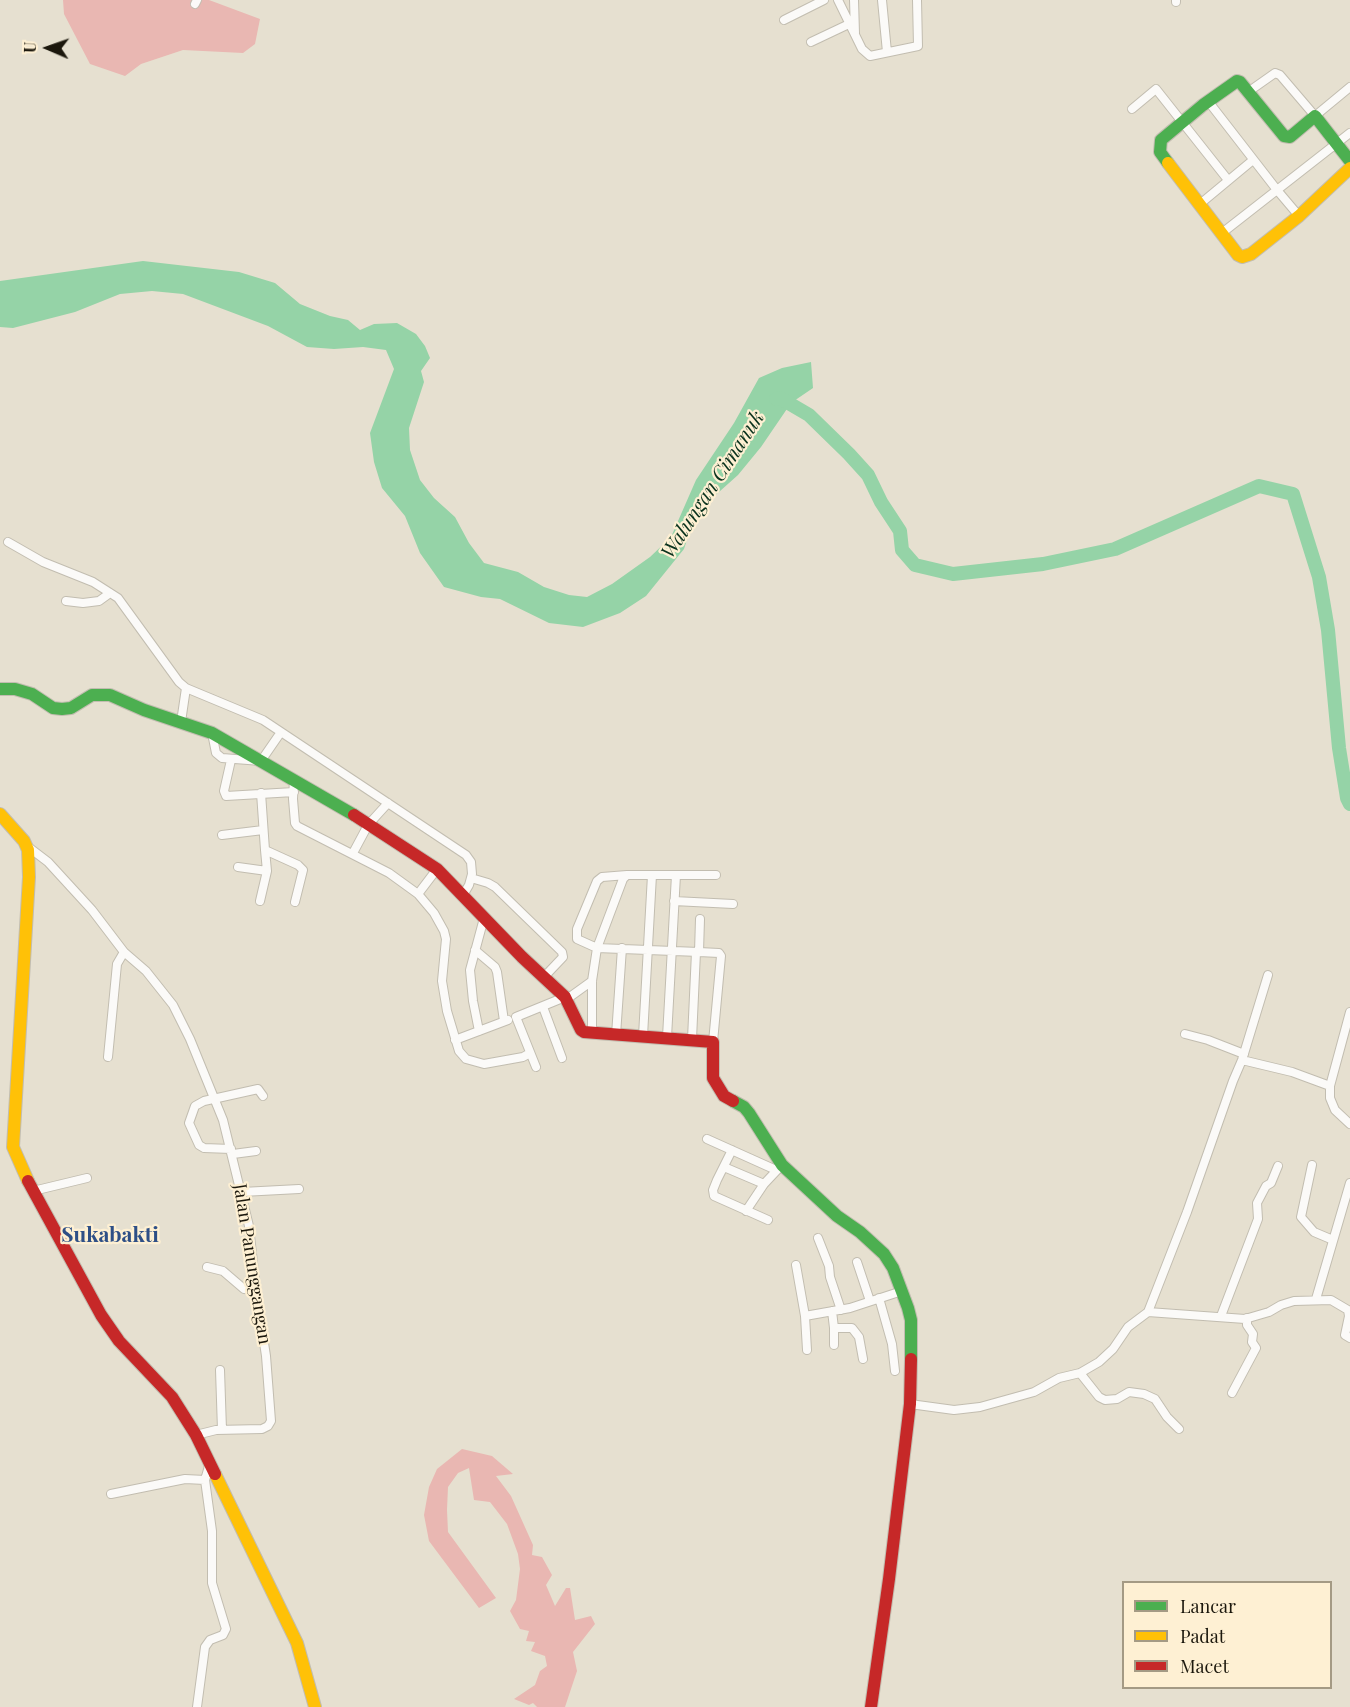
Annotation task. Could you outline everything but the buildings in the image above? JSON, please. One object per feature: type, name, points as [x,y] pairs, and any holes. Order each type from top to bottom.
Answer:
[{"type":"street","points":[[783,20],[806,4],[824,0]]},
{"type":"street","points":[[838,0],[855,36],[870,56],[913,49],[918,46],[917,0]]},
{"type":"street","points":[[854,0],[855,36]]},
{"type":"street","points":[[882,0],[887,52]]},
{"type":"street","points":[[811,42],[849,24]]},
{"type":"street","points":[[1248,92],[1275,73],[1280,75],[1350,161]]},
{"type":"street","points":[[1350,87],[1287,137],[1237,81],[1208,101],[1161,140],[1159,147],[1160,152],[1238,255],[1242,257],[1247,256],[1299,216],[1350,168]]},
{"type":"street","points":[[1132,109],[1156,89],[1228,180]]},
{"type":"street","points":[[1208,101],[1299,216]]},
{"type":"street","points":[[1222,233],[1350,133]]},
{"type":"street","points":[[1200,204],[1253,160]]},
{"type":"street","points":[[8,542],[43,562],[93,582],[118,598],[178,682],[186,688],[264,720],[466,855],[471,862],[471,878],[462,897]]},
{"type":"street","points":[[66,601],[83,603],[99,601],[110,593]]},
{"type":"street","points":[[0,688],[32,694],[53,708],[62,709],[71,708],[92,695],[110,695],[144,711],[213,733],[261,761],[294,786],[338,805],[436,869],[566,998],[581,1030],[592,1034],[692,1038],[712,1042]]},
{"type":"street","points":[[181,722],[186,688]]},
{"type":"street","points":[[261,761],[281,732]]},
{"type":"street","points":[[213,733],[216,753],[222,758],[261,761]]},
{"type":"street","points":[[231,760],[224,791],[226,796],[261,794],[294,786]]},
{"type":"street","points":[[294,786],[297,826],[389,873],[418,894],[434,913],[446,939],[442,981],[447,1011],[459,1051],[466,1059],[484,1064],[523,1057],[530,1053]]},
{"type":"street","points":[[260,901],[267,871],[261,794]]},
{"type":"street","points":[[353,853],[368,825],[388,803]]},
{"type":"street","points":[[0,814],[27,846],[29,887],[18,1040],[13,1147],[15,1155],[101,1315],[119,1341],[172,1397],[196,1435],[297,1644],[315,1707]]},
{"type":"street","points":[[222,835],[264,830]]},
{"type":"street","name":"Jalan Panunggangan","points":[[27,846],[55,870],[92,910],[124,952],[146,971],[173,1005],[216,1099],[232,1151],[249,1226],[266,1356],[271,1421],[262,1429],[222,1430],[196,1435]]},
{"type":"street","points":[[265,850],[301,866],[303,871],[295,902]]},
{"type":"street","points":[[238,867],[267,871]]},
{"type":"street","points":[[418,894],[436,869]]},
{"type":"street","points":[[592,1034],[592,981],[597,948],[623,879],[627,875]]},
{"type":"street","points":[[643,1036],[646,950],[652,875]]},
{"type":"street","points":[[667,1037],[676,875]]},
{"type":"street","points":[[716,875],[602,877],[594,885],[576,936],[577,939],[597,948],[719,953],[721,956],[712,1042],[713,1078],[728,1100],[744,1107],[749,1113],[779,1168]]},
{"type":"street","points":[[471,878],[495,887],[562,952],[563,957],[544,977]]},
{"type":"street","points":[[674,901],[734,904]]},
{"type":"street","points":[[480,1030],[470,981],[470,970],[484,918]]},
{"type":"street","points":[[692,1038],[700,919]]},
{"type":"street","points":[[616,1035],[622,948]]},
{"type":"street","points":[[475,950],[495,967],[504,1022]]},
{"type":"street","points":[[108,1057],[117,964],[124,952]]},
{"type":"street","points":[[910,1404],[954,1410],[969,1409],[1034,1392],[1059,1378],[1080,1373],[1099,1362],[1113,1349],[1128,1327],[1148,1312],[1243,1057],[1268,975]]},
{"type":"street","points":[[455,1040],[566,998],[592,981]]},
{"type":"street","points":[[543,1007],[562,1058]]},
{"type":"street","points":[[1350,1012],[1330,1086],[1330,1098],[1335,1110],[1350,1124]]},
{"type":"street","points":[[516,1017],[536,1067]]},
{"type":"street","points":[[1185,1034],[1208,1040],[1243,1057],[1330,1086]]},
{"type":"street","points":[[256,1151],[204,1148],[199,1145],[190,1129],[190,1116],[195,1106],[204,1101],[258,1089],[263,1096]]},
{"type":"street","points":[[707,1139],[779,1168],[860,1232],[884,1254],[893,1268],[911,1320],[910,1404],[871,1707]]},
{"type":"street","points":[[732,1150],[713,1190],[714,1196],[768,1220]]},
{"type":"street","points":[[1312,1165],[1301,1218],[1314,1232],[1333,1240]]},
{"type":"street","points":[[1221,1316],[1258,1219],[1257,1203],[1266,1186],[1271,1182],[1278,1166]]},
{"type":"street","points":[[724,1167],[764,1184]]},
{"type":"street","points":[[746,1211],[764,1184],[779,1168]]},
{"type":"street","points":[[33,1191],[87,1178]]},
{"type":"street","points":[[1316,1299],[1350,1183]]},
{"type":"street","points":[[242,1192],[298,1189]]},
{"type":"street","points":[[818,1238],[831,1277],[836,1311],[834,1345]]},
{"type":"street","points":[[857,1262],[892,1344],[895,1371]]},
{"type":"street","points":[[796,1265],[805,1316],[807,1350]]},
{"type":"street","points":[[207,1267],[223,1271],[244,1289],[256,1290]]},
{"type":"street","points":[[805,1316],[836,1311],[902,1291]]},
{"type":"street","points":[[1148,1312],[1247,1318],[1269,1312],[1294,1301],[1331,1300],[1348,1310],[1345,1335],[1350,1338]]},
{"type":"street","points":[[1232,1393],[1256,1348],[1252,1342],[1253,1334],[1247,1325],[1247,1318]]},
{"type":"street","points":[[834,1328],[852,1328],[859,1337],[863,1359]]},
{"type":"street","points":[[220,1370],[222,1430]]},
{"type":"street","points":[[1080,1373],[1099,1397],[1105,1400],[1117,1399],[1129,1392],[1144,1394],[1155,1399],[1167,1417],[1179,1429]]},
{"type":"street","points":[[197,1707],[205,1647],[210,1640],[223,1635],[226,1629],[212,1582],[212,1531],[205,1480],[210,1463]]},
{"type":"street","points":[[111,1494],[185,1479],[205,1480]]},
{"type":"shaded area","points":[[63,0],[209,0],[260,19],[255,44],[243,53],[183,50],[141,64],[125,76],[90,64],[64,14]]},
{"type":"shaded area","points":[[462,1449],[492,1456],[513,1474],[496,1476],[511,1496],[533,1545],[532,1555],[542,1557],[552,1575],[546,1585],[555,1606],[566,1588],[570,1588],[575,1620],[591,1616],[595,1624],[573,1652],[577,1671],[565,1707],[537,1707],[533,1703],[529,1705],[514,1699],[535,1685],[540,1671],[547,1666],[545,1656],[531,1651],[535,1642],[526,1641],[529,1631],[520,1629],[510,1611],[516,1600],[520,1569],[518,1554],[507,1524],[490,1502],[474,1500],[469,1468],[458,1473],[448,1487],[448,1532],[496,1598],[479,1608],[429,1541],[424,1515],[429,1487],[437,1469]]},
{"type":"water","points":[[143,261],[239,272],[275,283],[300,304],[330,316],[348,320],[360,330],[374,324],[397,323],[416,334],[430,358],[421,371],[424,382],[409,428],[410,450],[420,480],[434,498],[455,517],[469,543],[484,563],[518,572],[544,587],[569,595],[587,597],[612,584],[650,557],[671,537],[696,480],[734,423],[759,378],[782,368],[811,362],[813,388],[791,403],[761,447],[738,475],[710,500],[693,521],[684,549],[646,596],[620,613],[583,627],[549,623],[500,599],[481,597],[444,587],[420,553],[405,516],[382,488],[374,462],[370,433],[394,369],[386,350],[363,347],[334,349],[307,347],[268,326],[183,294],[152,291],[120,294],[75,312],[13,328],[0,327],[0,281]]},
{"type":"waterway","name":"Walungan Cimanuk","points":[[776,399],[780,398],[809,415],[868,475],[881,502],[900,531],[902,550],[915,565],[953,574],[1043,564],[1115,549],[1259,486],[1293,494],[1319,577],[1328,630],[1339,748],[1350,804]]},
{"type":"traffic: fast","points":[[1168,163],[1160,152],[1161,140],[1203,105],[1237,81],[1284,136],[1290,137],[1315,116],[1350,161]]},
{"type":"traffic: fast","points":[[0,689],[15,689],[32,694],[53,708],[62,709],[71,708],[92,695],[110,695],[144,710],[212,733],[354,815]]},
{"type":"traffic: fast","points":[[733,1101],[749,1113],[782,1165],[837,1216],[860,1232],[884,1254],[893,1268],[908,1308],[911,1320],[911,1359]]},
{"type":"traffic: slow","points":[[1168,163],[1238,255],[1242,257],[1251,254],[1299,216],[1350,168]]},
{"type":"traffic: slow","points":[[0,814],[24,841],[28,850],[29,877],[13,1147],[28,1181]]},
{"type":"traffic: slow","points":[[215,1474],[297,1643],[315,1707]]},
{"type":"traffic: jam","points":[[354,815],[437,869],[522,957],[565,997],[584,1032],[713,1042],[713,1078],[724,1096],[733,1101]]},
{"type":"traffic: jam","points":[[28,1181],[101,1315],[119,1341],[172,1397],[196,1435],[215,1474]]},
{"type":"traffic: jam","points":[[871,1707],[910,1404],[911,1359]]},
{"type":"district","name":"Sukabakti","points":[[110,1235]]}]
